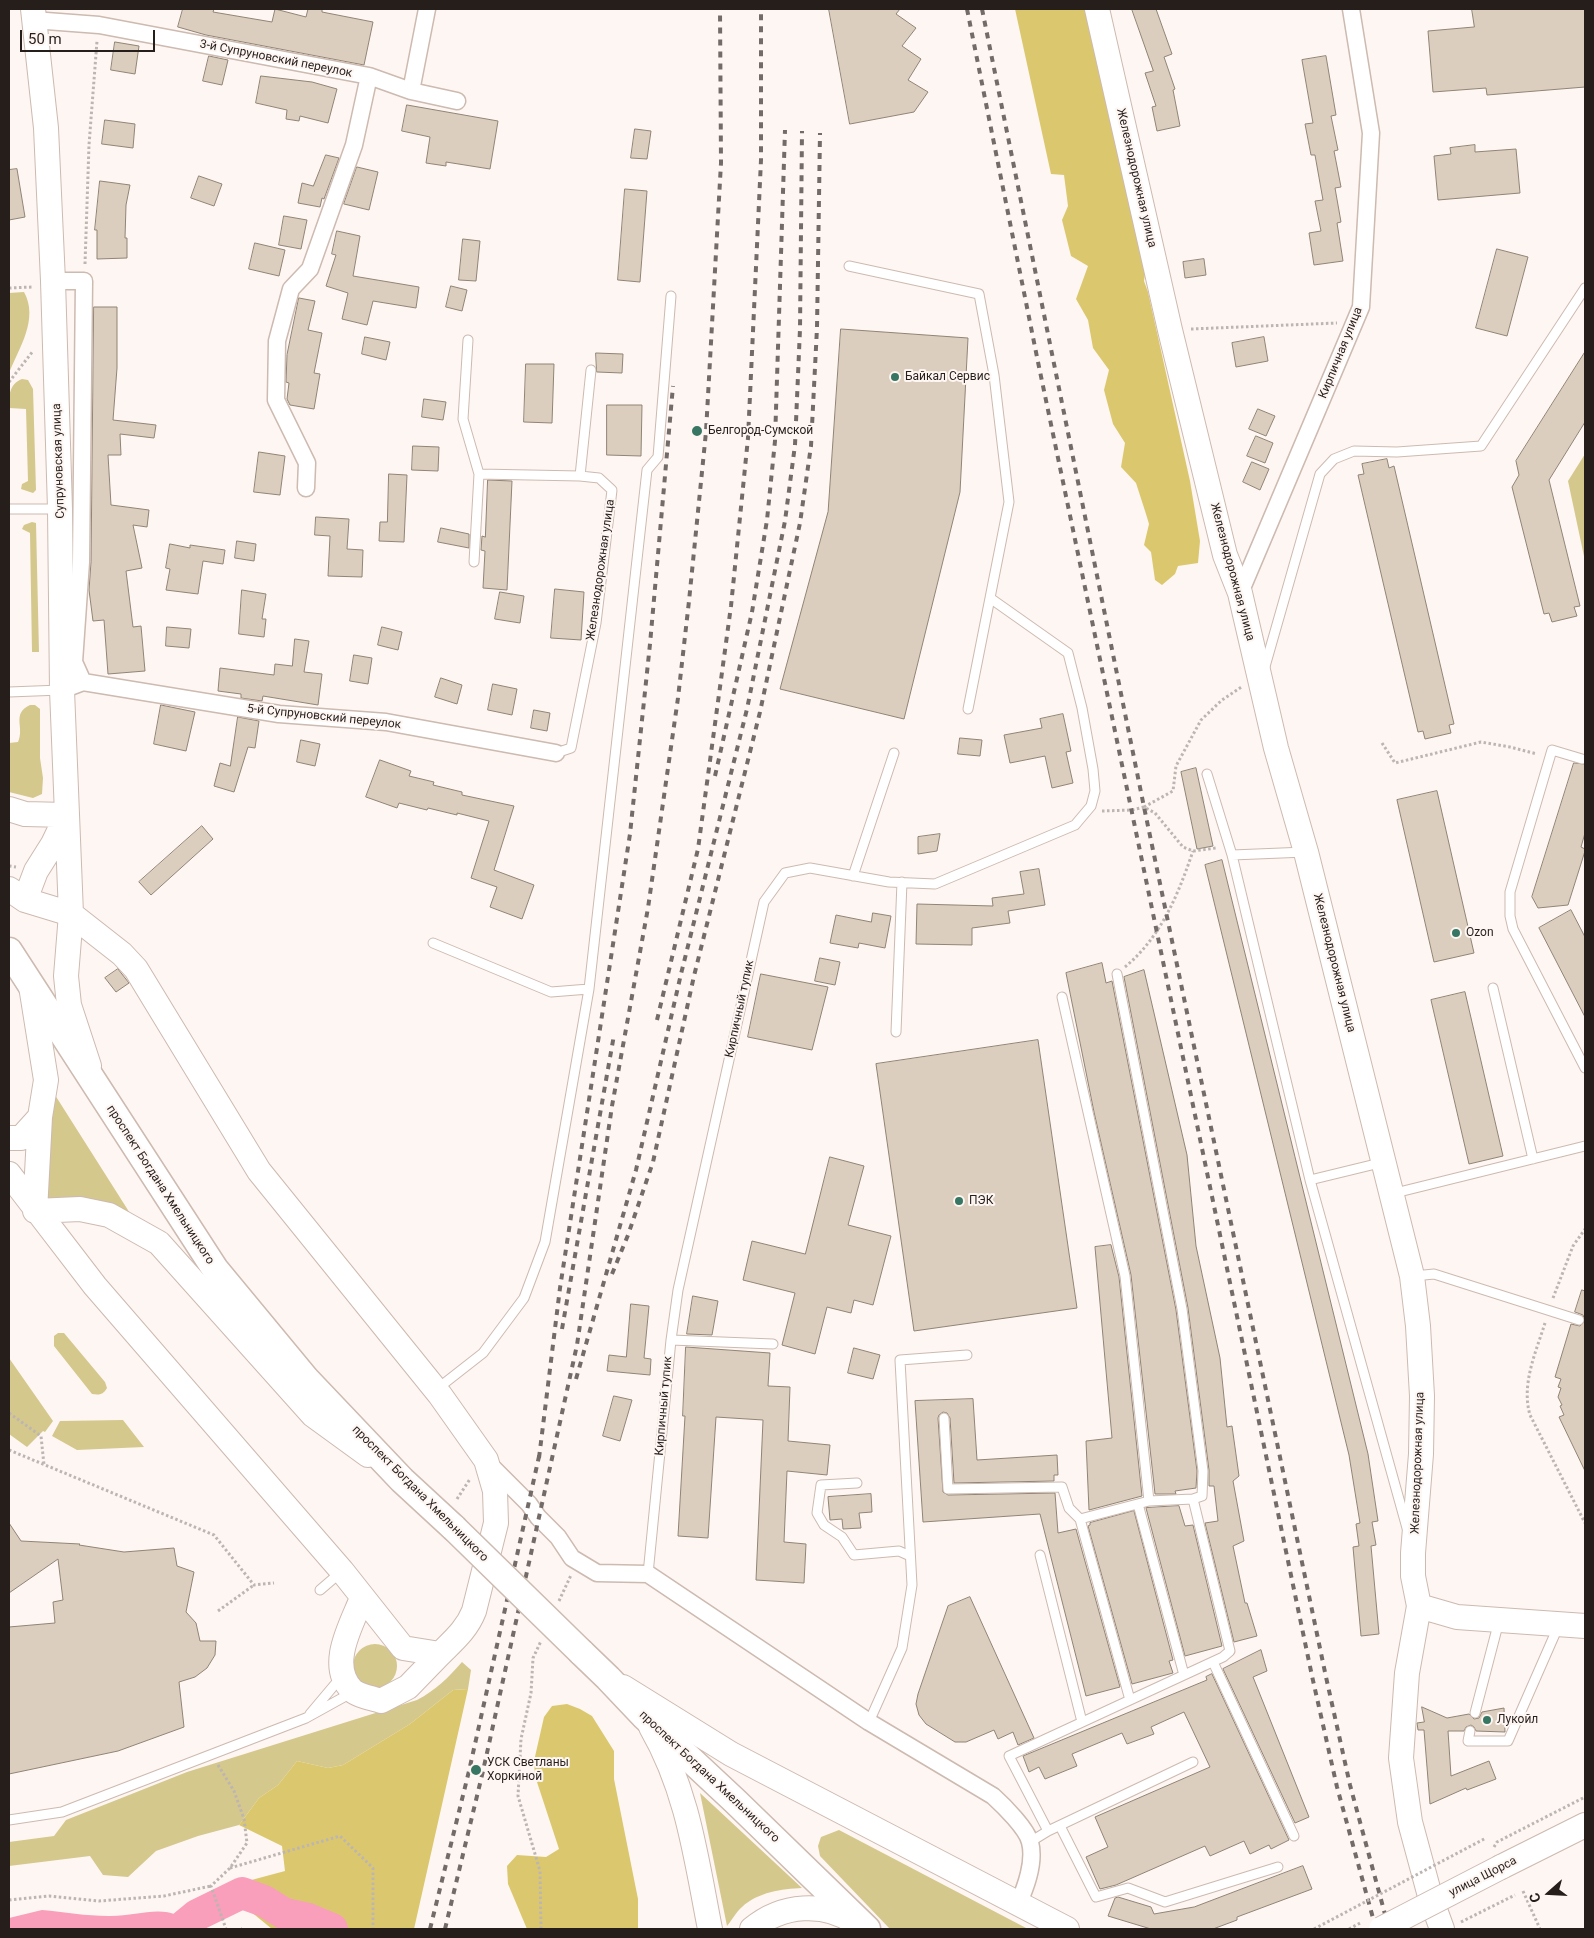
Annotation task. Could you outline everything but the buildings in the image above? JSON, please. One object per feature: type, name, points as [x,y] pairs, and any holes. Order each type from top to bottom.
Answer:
[{"type":"main road","name":"проспект Богдана Хмельницкого","points":[[9,951],[215,1270],[306,1379],[402,1480],[454,1528],[608,1678],[645,1717],[735,1801],[865,1929]]},
{"type":"street","points":[[411,91],[427,9]]},
{"type":"street","name":"Железнодорожная улица","points":[[1097,9],[1170,330],[1225,555],[1240,593],[1276,748],[1306,852],[1412,1276],[1418,1326],[1422,1396],[1421,1454],[1413,1552],[1413,1576],[1419,1606],[1407,1673],[1401,1758],[1410,1822],[1430,1896],[1449,1927]]},
{"type":"street","name":"Кирпичная улица","points":[[1240,593],[1361,306],[1371,133],[1351,9]]},
{"type":"street","name":"3-й Супруновский переулок","points":[[33,15],[99,25],[369,76],[411,91],[457,101]]},
{"type":"street","name":"Супруновская улица","points":[[33,15],[46,128],[42,284],[72,686],[66,815],[71,914],[66,976],[69,1005],[97,1089]]},
{"type":"street","points":[[306,488],[307,463],[276,400],[277,341],[291,289],[310,269],[354,145],[369,76]]},
{"type":"street","points":[[42,284],[84,281],[81,562],[72,686]]},
{"type":"street","name":"5-й Супруновский переулок","points":[[72,686],[280,714],[386,722],[556,753]]},
{"type":"street","points":[[9,808],[25,814],[66,815],[53,844],[36,871],[17,894],[71,914],[122,954],[136,969],[259,1171],[436,1390],[477,1466],[495,1491],[496,1523],[470,1621],[461,1634],[408,1688],[381,1701],[347,1683],[342,1647],[362,1598]]},
{"type":"street","points":[[66,976],[76,953],[86,946],[98,943],[110,945]]},
{"type":"street","points":[[31,984],[46,1080],[40,1117],[35,1211]]},
{"type":"street","points":[[9,1138],[21,1138],[40,1117]]},
{"type":"street","points":[[9,1174],[35,1211],[95,1286],[342,1571],[403,1648],[440,1654]]},
{"type":"street","points":[[35,1211],[80,1209],[109,1215],[158,1243],[313,1415],[402,1480]]},
{"type":"street","points":[[477,1466],[529,1504],[538,1518],[558,1538],[572,1558],[597,1573],[648,1574],[869,1722],[993,1796],[1010,1811],[1030,1842],[1030,1866],[1025,1888],[1018,1904]]},
{"type":"street","points":[[1419,1606],[1456,1617],[1585,1626]]},
{"type":"street","points":[[608,1678],[731,1754],[1067,1929]]},
{"type":"street","points":[[645,1717],[664,1749],[676,1777],[685,1808],[710,1929]]},
{"type":"street","name":"улица Щорса","points":[[1381,1929],[1585,1825]]},
{"type":"street","points":[[752,1929],[761,1921],[776,1915],[806,1908],[821,1908],[836,1912],[865,1929]]},
{"type":"lane","points":[[849,266],[980,294],[994,375],[1009,502],[968,709]]},
{"type":"lane","points":[[1261,681],[1320,474],[1334,459],[1354,451],[1397,452],[1481,446],[1585,288]]},
{"type":"lane","points":[[436,1390],[483,1352],[524,1298],[545,1242],[590,989],[647,470],[658,457],[671,296]]},
{"type":"lane","points":[[468,340],[463,419],[479,474],[474,562]]},
{"type":"lane","points":[[479,474],[580,476],[591,370]]},
{"type":"lane","name":"Железнодорожная улица","points":[[556,753],[571,748],[596,623],[612,490],[599,478],[580,476]]},
{"type":"lane","points":[[9,509],[60,509]]},
{"type":"lane","name":"Кирпичный тупик","points":[[648,1574],[671,1340],[678,1290],[764,902],[785,873],[810,868],[889,882],[935,884],[1075,825],[1091,806],[1095,791],[1093,768],[1082,708],[1068,653],[990,598]]},
{"type":"lane","points":[[9,692],[72,686]]},
{"type":"lane","points":[[1582,759],[1552,750],[1510,892],[1510,916],[1514,929],[1585,1068]]},
{"type":"lane","points":[[853,876],[894,753]]},
{"type":"lane","points":[[1207,774],[1232,855],[1310,1180],[1413,1552]]},
{"type":"lane","points":[[1232,855],[1306,852]]},
{"type":"lane","points":[[896,1032],[902,882]]},
{"type":"lane","points":[[432,943],[551,992],[590,989]]},
{"type":"lane","points":[[1080,1519],[1149,1501],[1193,1499],[1202,1496],[1203,1471],[1182,1309],[1117,974]]},
{"type":"lane","points":[[1493,988],[1532,1159]]},
{"type":"lane","points":[[1062,997],[1125,1276],[1149,1501]]},
{"type":"lane","points":[[1390,1194],[1585,1146]]},
{"type":"lane","points":[[1310,1180],[1384,1162]]},
{"type":"lane","points":[[1412,1276],[1434,1274],[1579,1320]]},
{"type":"lane","points":[[671,1340],[773,1344]]},
{"type":"lane","points":[[869,1722],[902,1648],[912,1585],[900,1360],[967,1355]]},
{"type":"lane","points":[[944,1418],[948,1489],[1062,1487],[1070,1508],[1080,1519],[1130,1700]]},
{"type":"lane","points":[[857,1483],[821,1485],[817,1513],[824,1525],[842,1537],[854,1555],[899,1550],[910,1556]]},
{"type":"lane","points":[[1048,1831],[1009,1756],[1213,1662],[1230,1651],[1193,1499]]},
{"type":"lane","points":[[1138,1504],[1184,1675]]},
{"type":"lane","points":[[1040,1555],[1082,1722]]},
{"type":"lane","points":[[320,1590],[342,1571]]},
{"type":"lane","points":[[1475,1713],[1499,1621]]},
{"type":"lane","points":[[1470,1731],[1468,1741],[1508,1742],[1560,1624]]},
{"type":"lane","points":[[1213,1662],[1294,1836]]},
{"type":"lane","points":[[9,1820],[62,1812],[306,1718],[347,1683]]},
{"type":"lane","points":[[306,1718],[347,1683]]},
{"type":"lane","points":[[1030,1842],[1048,1831],[1193,1762]]},
{"type":"lane","points":[[1060,1826],[1096,1897],[1128,1888],[1165,1902],[1278,1867]]},
{"type":"path","points":[[84,281],[89,145],[99,25]]},
{"type":"path","points":[[9,288],[42,284]]},
{"type":"path","points":[[1170,330],[1354,322]]},
{"type":"path","points":[[9,382],[33,351]]},
{"type":"path","points":[[1075,825],[1102,811],[1132,810],[1144,807],[1173,792],[1176,766],[1201,720],[1222,700],[1239,688],[1261,681]]},
{"type":"path","points":[[1382,743],[1395,764],[1481,742],[1510,747],[1550,758]]},
{"type":"path","points":[[1144,807],[1155,813],[1183,848],[1193,851],[1218,848],[1232,855]]},
{"type":"path","points":[[1117,974],[1142,953],[1167,916],[1181,886],[1193,851]]},
{"type":"path","points":[[1585,1229],[1570,1254],[1548,1310],[1528,1382],[1526,1403],[1530,1415],[1585,1523]]},
{"type":"path","points":[[9,1413],[41,1436],[44,1466]]},
{"type":"path","points":[[9,1450],[214,1535],[254,1585]]},
{"type":"path","points":[[457,1500],[477,1466]]},
{"type":"path","points":[[556,1608],[572,1574],[572,1558]]},
{"type":"path","points":[[218,1611],[254,1585],[274,1583]]},
{"type":"path","points":[[540,1929],[540,1872],[518,1796],[522,1739],[531,1693],[533,1658],[544,1633]]},
{"type":"path","points":[[9,1900],[49,1896],[100,1900],[164,1896],[211,1886],[230,1868],[247,1843],[244,1819],[234,1791],[212,1754]]},
{"type":"path","points":[[230,1868],[340,1836],[373,1868],[373,1929]]},
{"type":"path","points":[[1314,1929],[1486,1838]]},
{"type":"path","points":[[211,1886],[226,1929]]},
{"type":"path","points":[[1523,1891],[1540,1929]]},
{"type":"path","points":[[1449,1927],[1515,1895]]},
{"type":"shaded area","points":[[1015,9],[1087,9],[1128,180],[1145,274],[1144,281],[1190,481],[1200,541],[1198,563],[1178,566],[1175,574],[1162,585],[1155,580],[1151,552],[1144,545],[1149,524],[1136,483],[1121,467],[1125,443],[1113,424],[1104,390],[1109,370],[1093,348],[1088,320],[1076,299],[1088,266],[1071,256],[1062,220],[1068,206],[1064,175],[1051,174]]},
{"type":"shaded area","points":[[24,292],[28,302],[28,323],[22,344],[9,373],[9,293]]},
{"type":"shaded area","points":[[22,379],[28,380],[33,389],[36,490],[33,493],[21,489],[22,484],[28,481],[26,409],[9,408],[12,387]]},
{"type":"shaded area","points":[[1585,454],[1585,561],[1568,481]]},
{"type":"shaded area","points":[[32,522],[36,523],[39,652],[32,652],[30,533],[22,529],[24,525]]},
{"type":"shaded area","points":[[30,705],[35,705],[40,709],[40,758],[43,778],[42,794],[33,798],[9,792],[9,743],[18,742],[21,712]]},
{"type":"shaded area","points":[[55,1095],[133,1218],[41,1204]]},
{"type":"shaded area","points":[[58,1333],[64,1333],[105,1382],[107,1388],[104,1392],[92,1394],[54,1346],[54,1336]]},
{"type":"shaded area","points":[[9,1358],[53,1421],[45,1432],[43,1431],[27,1447],[9,1434]]},
{"type":"shaded area","points":[[123,1420],[144,1447],[77,1450],[52,1436],[60,1421]]},
{"type":"shaded area","points":[[375,1644],[387,1648],[393,1654],[397,1666],[393,1678],[387,1684],[375,1688],[363,1684],[357,1678],[353,1666],[357,1654],[363,1648]]},
{"type":"shaded area","points":[[462,1662],[471,1670],[468,1689],[453,1690],[410,1724],[343,1765],[328,1768],[297,1761],[278,1785],[259,1798],[239,1825],[198,1836],[156,1851],[128,1877],[103,1875],[90,1856],[9,1866],[9,1842],[54,1836],[66,1820],[187,1772],[417,1700],[441,1683]]},
{"type":"shaded area","points":[[468,1689],[414,1929],[272,1929],[250,1911],[244,1882],[285,1871],[282,1846],[239,1825],[259,1798],[278,1785],[297,1761],[328,1768],[343,1765],[410,1724],[453,1690]]},
{"type":"shaded area","points":[[567,1704],[592,1716],[614,1751],[614,1779],[638,1899],[638,1929],[527,1929],[508,1884],[507,1866],[517,1855],[546,1857],[559,1849],[535,1776],[534,1761],[544,1717],[552,1706]]},
{"type":"shaded area","points":[[700,1793],[802,1888],[778,1890],[755,1898],[740,1909],[727,1926]]},
{"type":"shaded area","points":[[839,1830],[1028,1929],[890,1929],[820,1856],[818,1846],[821,1837]]},
{"type":"shaded area","points":[[42,1910],[108,1916],[165,1912],[176,1914],[196,1929],[9,1929],[9,1918]]},
{"type":"waterway","points":[[180,1929],[197,1915],[242,1893],[264,1901],[285,1914],[308,1919],[332,1929]]},
{"type":"railway","points":[[445,1929],[483,1771],[577,1345],[612,1106],[648,908],[678,698],[706,432],[721,163],[720,9]]},
{"type":"railway","points":[[657,1020],[698,849],[731,606],[748,438],[761,160],[761,9]]},
{"type":"railway","points":[[967,9],[1038,362],[1312,1676],[1337,1787],[1376,1929]]},
{"type":"railway","points":[[982,9],[1144,807],[1326,1677],[1350,1785],[1389,1929]]},
{"type":"railway","points":[[715,776],[752,612],[767,520],[775,441],[785,130]]},
{"type":"railway","points":[[576,1379],[636,1170],[681,974],[747,709],[785,521],[795,445],[800,329],[802,131]]},
{"type":"railway","points":[[612,1274],[628,1235],[653,1162],[694,976],[760,712],[800,523],[811,446],[817,328],[820,133]]},
{"type":"railway","points":[[539,1458],[560,1288],[630,834],[650,644],[673,386]]},
{"type":"railway","points":[[562,1329],[614,1035]]},
{"type":"railway","points":[[430,1929],[469,1771],[540,1452]]},
{"type":"place","name":"Байкал Сервис","points":[[895,377]]},
{"type":"place","name":"Белгород-Сумской","points":[[697,431]]},
{"type":"place","name":"Ozon","points":[[1456,933]]},
{"type":"place","name":"ПЭК","points":[[959,1201]]},
{"type":"place","name":"Лукойл","points":[[1487,1720]]},
{"type":"place","name":"УСК Светланы Хоркиной","points":[[476,1770]]}]
